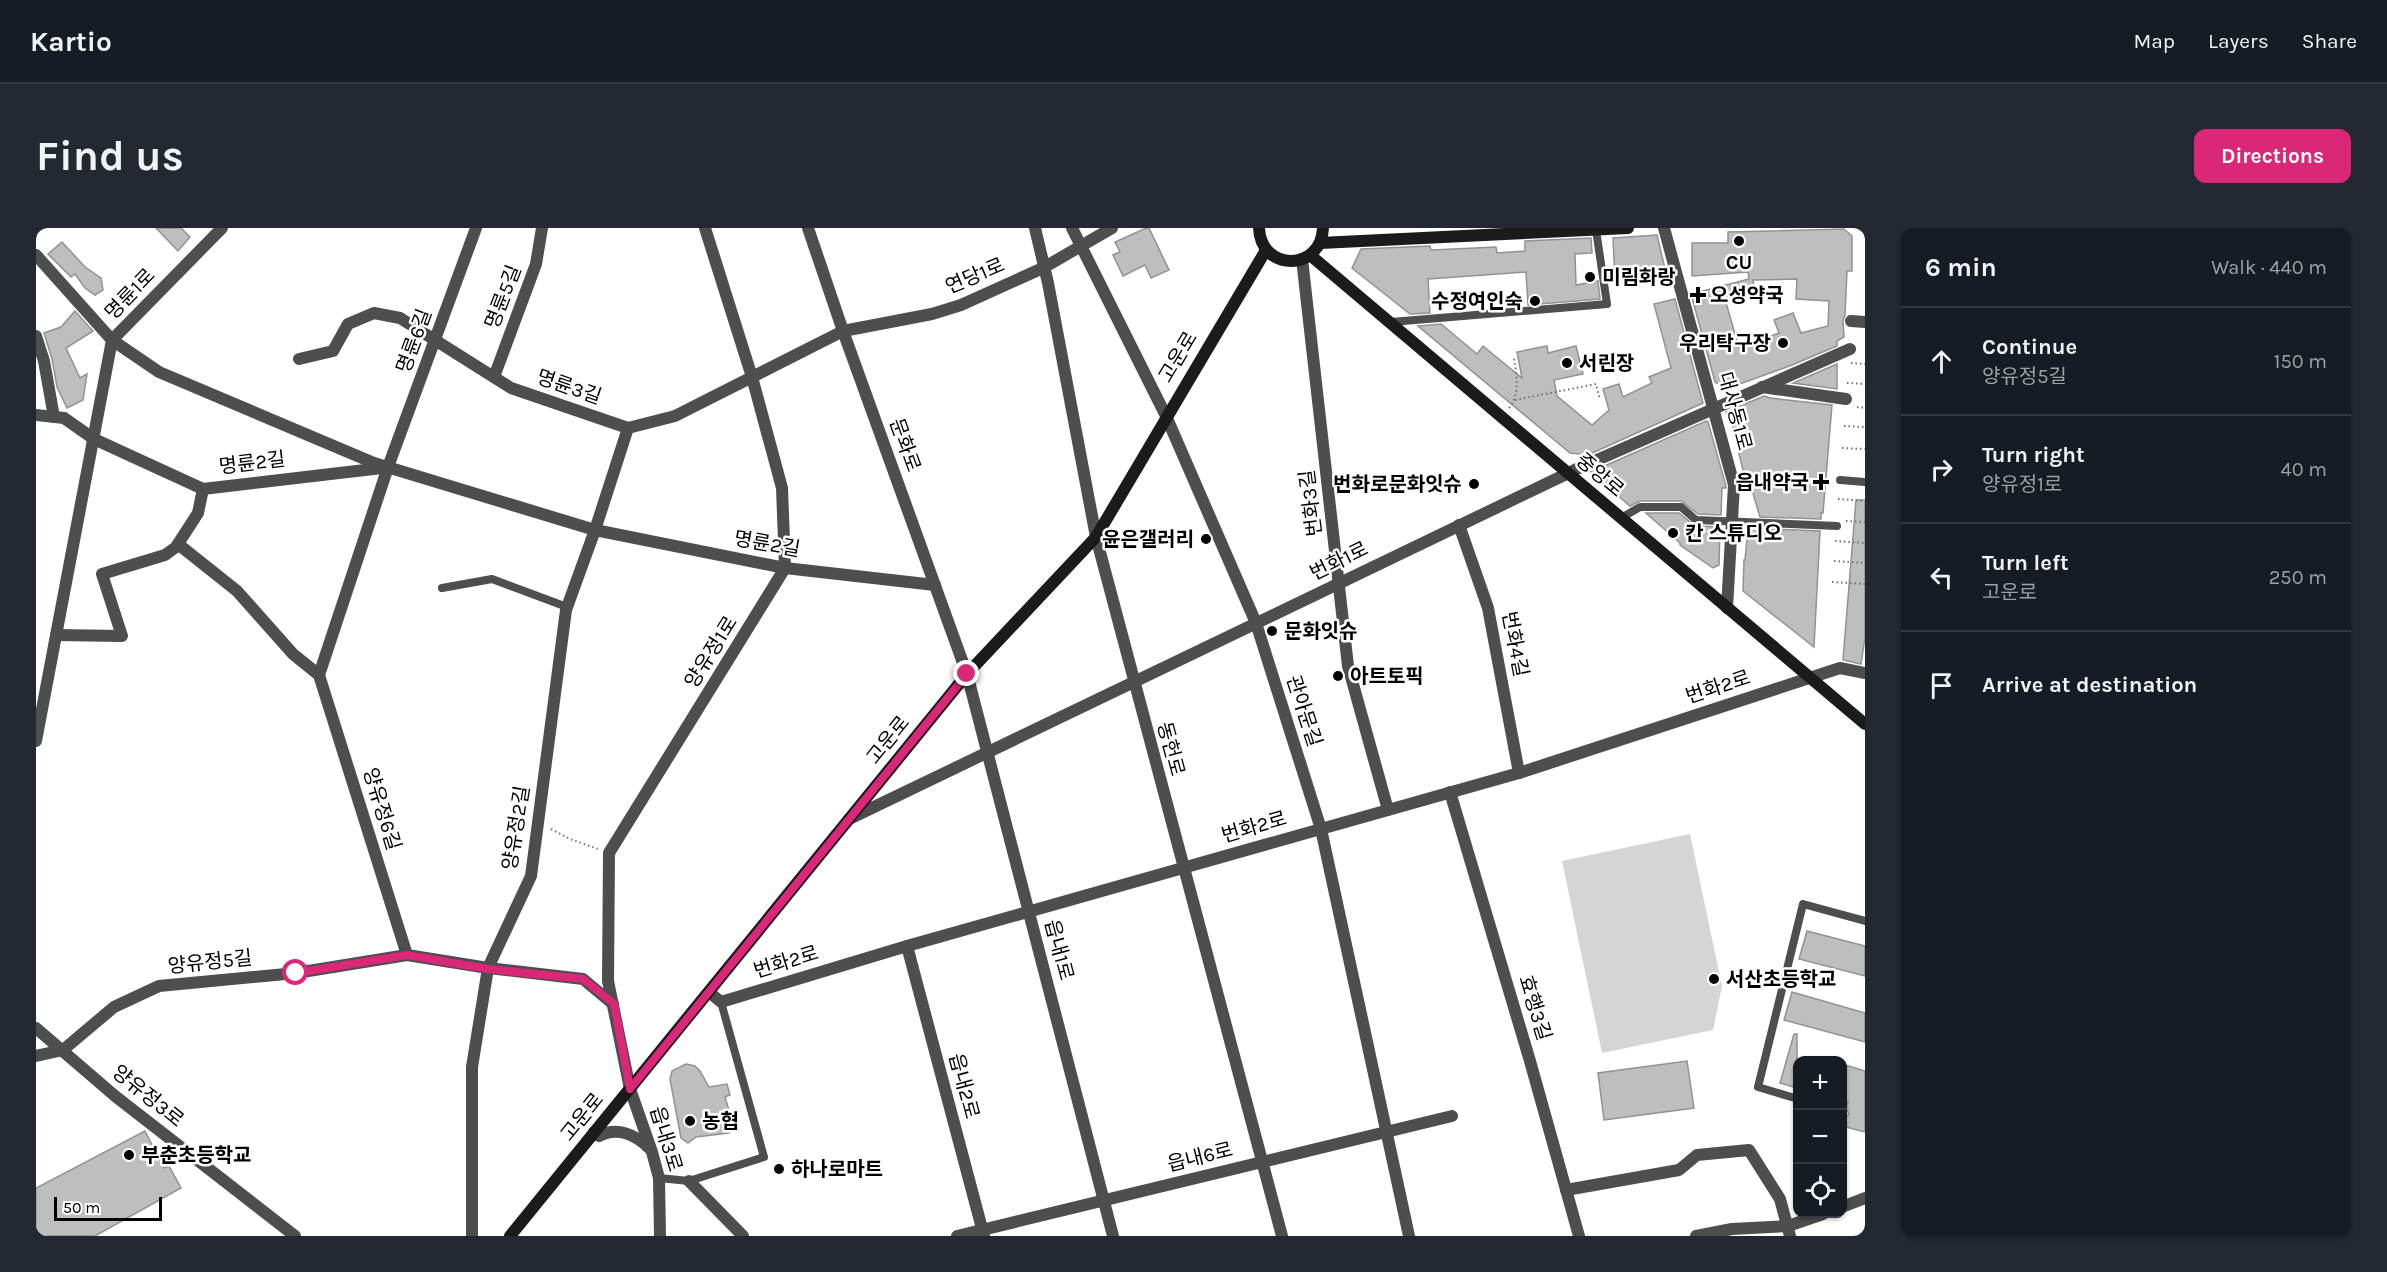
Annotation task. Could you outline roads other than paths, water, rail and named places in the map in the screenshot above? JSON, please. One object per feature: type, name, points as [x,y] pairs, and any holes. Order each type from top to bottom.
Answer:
[{"type":"street","name":"명륜1로","points":[[36,741],[42,678],[56,635],[112,340],[220,228]]},
{"type":"street","name":"명륜6길","points":[[388,467],[476,228]]},
{"type":"street","name":"명륜5길","points":[[494,377],[536,264],[542,228]]},
{"type":"street","points":[[705,228],[752,377],[782,488],[786,568]]},
{"type":"street","name":"문화로","points":[[808,228],[967,674]]},
{"type":"street","points":[[1035,228],[1043,267]]},
{"type":"street","name":"관아문길","points":[[1072,228],[1166,416],[1256,623],[1321,829],[1409,1236]]},
{"type":"street","name":"연당1로","points":[[843,331],[932,314],[961,305],[1043,267],[1112,228]]},
{"type":"street","points":[[1259,228],[1260,238],[1266,250],[1283,260],[1306,257],[1320,243],[1323,228]]},
{"type":"street","points":[[1320,243],[1628,228]]},
{"type":"street","name":"대사동1로","points":[[1664,228],[1734,485],[1727,608]]},
{"type":"street","name":"고운로","points":[[510,1236],[967,674],[1096,537],[1266,250]]},
{"type":"street","name":"명륜2길","points":[[36,255],[112,340],[159,372],[388,467],[595,531],[786,568],[934,585]]},
{"type":"street","name":"중앙로","points":[[1306,257],[1389,322],[1865,724]]},
{"type":"street","name":"번화3길","points":[[1306,257],[1348,666],[1389,810]]},
{"type":"street","name":"동헌로","points":[[1043,267],[1096,537],[1282,1236]]},
{"type":"street","name":"명륜3길","points":[[299,359],[333,351],[348,324],[374,313],[400,318],[511,388],[628,428]]},
{"type":"street","points":[[1851,321],[1865,322]]},
{"type":"street","points":[[595,531],[628,428],[675,416],[843,331]]},
{"type":"street","points":[[36,336],[44,361],[54,417]]},
{"type":"street","name":"번화1로","points":[[849,819],[1568,473],[1850,349]]},
{"type":"street","points":[[1761,387],[1846,399]]},
{"type":"street","points":[[36,415],[64,418],[94,439]]},
{"type":"street","name":"명륜2길","points":[[94,439],[203,489],[388,467]]},
{"type":"street","points":[[178,544],[237,591],[293,654],[319,675],[388,467]]},
{"type":"street","points":[[56,635],[122,636],[102,574],[165,555],[178,544],[198,513],[203,489]]},
{"type":"street","name":"번화4길","points":[[1459,525],[1488,608],[1519,773]]},
{"type":"street","name":"양유정2길","points":[[472,1236],[472,1067],[488,969],[531,876],[567,607],[595,531]]},
{"type":"street","name":"양유정1로","points":[[614,1004],[608,981],[609,853],[786,568]]},
{"type":"street","name":"번화2로","points":[[721,1002],[907,946],[1519,773],[1840,668],[1865,673]]},
{"type":"street","name":"읍내1로","points":[[967,674],[1113,1236]]},
{"type":"street","name":"양유정6길","points":[[319,675],[407,955]]},
{"type":"street","name":"효행3길","points":[[1450,792],[1579,1236]]},
{"type":"street","name":"읍내2로","points":[[907,946],[983,1233]]},
{"type":"street","name":"양유정5길","points":[[36,1056],[63,1050],[114,1007],[159,986],[296,973],[407,955],[488,969],[583,979],[614,1004]]},
{"type":"street","points":[[709,992],[721,1002]]},
{"type":"street","points":[[614,1004],[630,1089]]},
{"type":"street","name":"양유정3로","points":[[36,1028],[115,1096],[295,1236]]},
{"type":"street","name":"읍내3로","points":[[630,1089],[659,1178],[660,1236]]},
{"type":"street","name":"읍내6로","points":[[957,1236],[983,1233],[1104,1200],[1452,1116]]},
{"type":"street","points":[[594,1132],[599,1136],[611,1132],[633,1136],[643,1142],[653,1154]]},
{"type":"street","points":[[1566,1191],[1679,1170],[1697,1155],[1749,1150],[1780,1199],[1789,1231]]},
{"type":"street","points":[[689,1181],[743,1236]]},
{"type":"street","points":[[1847,1204],[1865,1198]]},
{"type":"street","points":[[1696,1236],[1732,1229],[1789,1231],[1815,1218]]},
{"type":"lane","points":[[1389,322],[1607,304],[1596,230]]},
{"type":"lane","points":[[1840,480],[1865,482]]},
{"type":"lane","points":[[1621,518],[1640,507],[1681,507],[1696,520],[1837,523]]},
{"type":"lane","points":[[442,588],[492,579],[567,607]]},
{"type":"lane","points":[[1793,1098],[1758,1087],[1803,904],[1865,921]]},
{"type":"lane","points":[[659,1178],[689,1181],[764,1157],[721,1002]]},
{"type":"place","name":"CU","points":[[1739,241]]},
{"type":"place","name":"미림화랑","points":[[1590,277]]},
{"type":"place","name":"오성약국","points":[[1698,295]]},
{"type":"place","name":"수정여인숙","points":[[1535,301]]},
{"type":"place","name":"우리탁구장","points":[[1783,343]]},
{"type":"place","name":"서린장","points":[[1567,363]]},
{"type":"place","name":"읍내약국","points":[[1821,482]]},
{"type":"place","name":"번화로문화잇슈","points":[[1474,484]]},
{"type":"place","name":"칸 스튜디오","points":[[1673,533]]},
{"type":"place","name":"윤은갤러리","points":[[1206,539]]},
{"type":"place","name":"문화잇슈","points":[[1272,631]]},
{"type":"place","name":"아트토픽","points":[[1338,676]]},
{"type":"place","name":"서산초등학교","points":[[1714,979]]},
{"type":"place","name":"농협","points":[[690,1121]]},
{"type":"place","name":"부춘초등학교","points":[[129,1155]]},
{"type":"place","name":"하나로마트","points":[[779,1169]]}]
